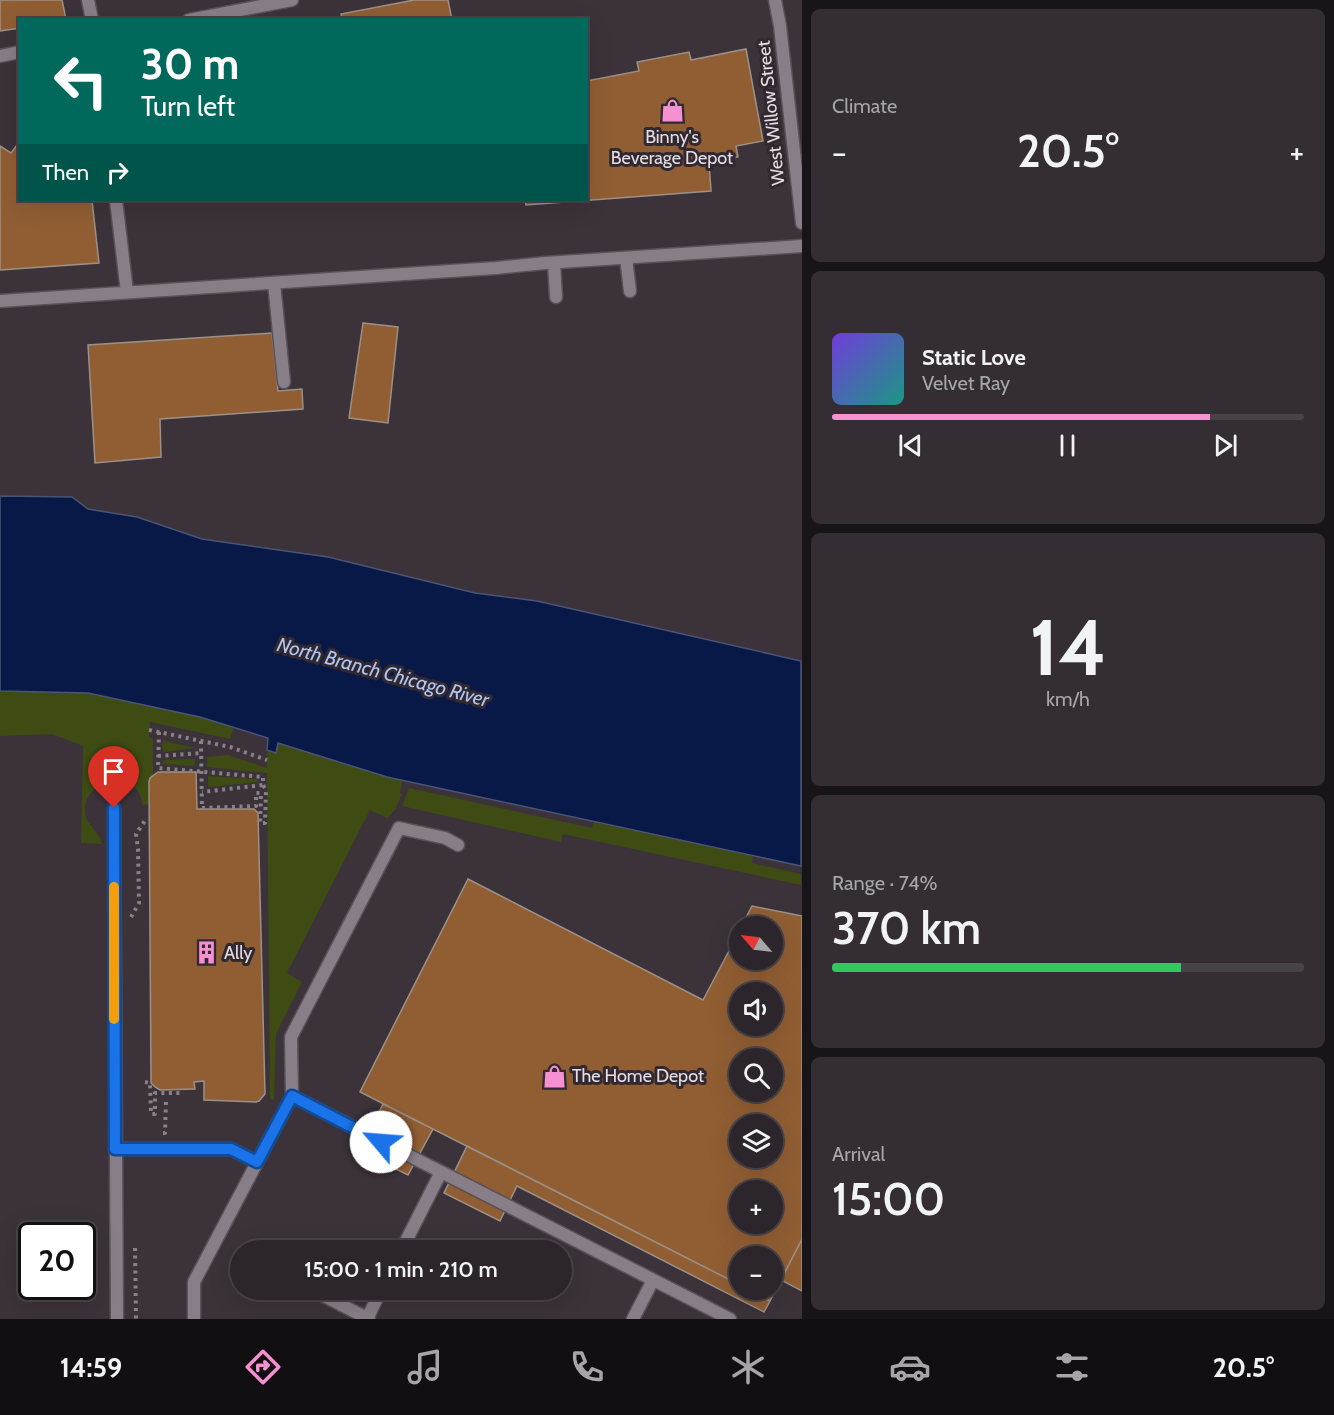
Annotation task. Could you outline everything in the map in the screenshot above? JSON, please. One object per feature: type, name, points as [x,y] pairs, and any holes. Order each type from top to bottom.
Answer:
[{"type":"street","points":[[88,0],[92,18]]},
{"type":"street","points":[[199,18],[292,0]]},
{"type":"street","name":"West Willow Street","points":[[775,0],[780,26],[801,223]]},
{"type":"street","points":[[0,56],[18,52]]},
{"type":"street","points":[[116,201],[127,292]]},
{"type":"street","points":[[0,301],[801,246]]},
{"type":"street","points":[[626,258],[630,291]]},
{"type":"street","points":[[554,263],[556,297]]},
{"type":"street","points":[[274,283],[284,382]]},
{"type":"street","points":[[114,808],[117,1319]]},
{"type":"street","points":[[195,1319],[194,1282],[292,1096],[291,1037],[399,828],[445,838],[458,845]]},
{"type":"street","points":[[292,1096],[730,1319]]},
{"type":"street","points":[[115,1149],[231,1149],[257,1162]]},
{"type":"street","points":[[407,1240],[441,1172]]},
{"type":"street","points":[[633,1319],[652,1280]]},
{"type":"street","points":[[332,1300],[368,1319],[377,1300]]},
{"type":"path","points":[[149,730],[230,747],[267,760]]},
{"type":"path","points":[[159,732],[158,768],[202,772],[263,777],[266,790],[265,823],[260,823],[261,793],[255,793],[256,806],[202,809],[202,772],[201,741]]},
{"type":"path","points":[[158,756],[201,753]]},
{"type":"path","points":[[202,792],[263,785]]},
{"type":"path","points":[[145,1083],[150,1083],[151,1114],[154,1114],[155,1093],[183,1093]]},
{"type":"path","points":[[155,1133],[165,1133],[166,1100]]},
{"type":"green space","points":[[0,691],[88,693],[200,717],[234,727],[230,739],[150,722],[149,737],[153,739],[153,774],[149,782],[149,804],[142,805],[140,795],[127,782],[109,782],[101,785],[93,790],[88,798],[85,813],[102,844],[81,843],[83,746],[52,734],[0,736]]},
{"type":"green space","points":[[164,741],[196,748],[163,752]]},
{"type":"green space","points":[[277,743],[402,780],[400,793],[402,794],[395,810],[387,818],[370,810],[287,973],[302,982],[276,1034],[274,1100],[270,1099],[267,773],[207,767],[207,757],[228,755],[267,768],[267,750],[276,753]]},
{"type":"green space","points":[[195,759],[195,766],[162,764],[164,760]]},
{"type":"green space","points":[[208,776],[257,779],[258,782],[208,787]]},
{"type":"green space","points":[[409,788],[592,828],[594,822],[753,856],[752,863],[801,874],[801,885],[563,834],[561,842],[402,806]]},
{"type":"water","name":"North Branch Chicago River","points":[[0,496],[72,497],[88,509],[137,517],[202,539],[328,557],[475,593],[537,601],[801,661],[801,866],[387,777],[278,743],[276,753],[267,750],[268,738],[200,717],[88,693],[0,691]]},
{"type":"building","points":[[0,0],[62,0],[66,18],[18,18],[18,28],[0,31]]},
{"type":"building","points":[[414,0],[448,0],[452,18],[342,18],[341,14]]},
{"type":"building","name":"Binny's Beverage Depot","points":[[746,49],[763,141],[736,146],[738,157],[709,162],[711,191],[588,200],[588,81],[639,71],[637,62],[689,52],[691,60]]},
{"type":"building","points":[[18,144],[18,201],[92,201],[99,263],[0,270],[0,146],[11,153]]},
{"type":"building","name":"Binny's Beverage Depot","points":[[525,201],[579,201],[526,205]]},
{"type":"building","points":[[363,323],[398,327],[388,423],[349,418]]},
{"type":"building","points":[[272,333],[278,391],[302,389],[303,409],[160,419],[161,457],[95,463],[88,345]]},
{"type":"building","points":[[99,772],[132,774],[132,777],[98,776]]},
{"type":"building","name":"Ally","points":[[158,772],[196,772],[197,809],[254,809],[258,813],[265,1094],[256,1102],[204,1100],[204,1081],[194,1082],[195,1089],[160,1090],[151,1083],[149,782],[150,778]]},
{"type":"building","name":"The Home Depot","points":[[468,879],[703,1000],[729,951],[729,970],[783,970],[783,916],[747,916],[752,906],[802,916],[802,1239],[783,1276],[783,1246],[729,1246],[729,1279],[360,1092]]},
{"type":"building","points":[[383,1104],[433,1129],[408,1175],[359,1151]]},
{"type":"building","points":[[467,1146],[729,1279],[729,1294],[517,1186],[500,1221],[444,1193]]},
{"type":"building","points":[[802,1239],[802,1291],[783,1281],[783,1276]]},
{"type":"building","points":[[740,1300],[768,1300],[770,1301],[764,1312]]},
{"type":"slow traffic","points":[[114,887],[114,1019]]},
{"type":"place","name":"Binny's Beverage Depot","points":[[672,111]]},
{"type":"place","name":"Ally","points":[[206,953]]},
{"type":"place","name":"The Home Depot","points":[[554,1076]]},
{"type":"route","points":[[114,808],[115,1149],[231,1149],[257,1162],[292,1096],[381,1142]]}]
